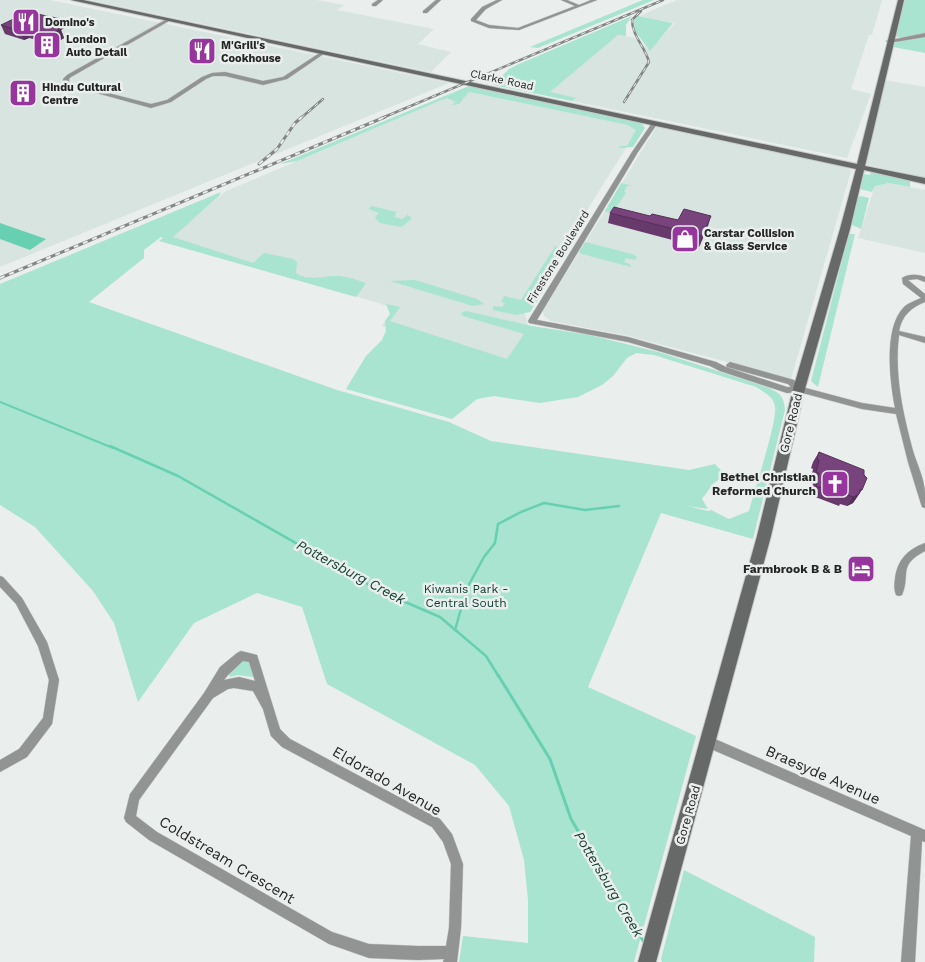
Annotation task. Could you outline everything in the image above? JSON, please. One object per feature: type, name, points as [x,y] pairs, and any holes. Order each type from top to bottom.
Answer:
[{"type":"main road","name":"Clarke Road","points":[[74,0],[860,166],[925,182]]},
{"type":"main road","name":"Gore Road","points":[[647,962],[764,536],[799,390],[845,229],[889,42],[901,0]]},
{"type":"street","points":[[374,5],[381,0]]},
{"type":"street","points":[[425,12],[439,0]]},
{"type":"street","points":[[500,0],[484,8],[473,20],[508,29],[519,29],[594,0]]},
{"type":"street","points":[[564,0],[579,6]]},
{"type":"street","points":[[167,20],[70,76],[66,79],[67,84],[151,106],[169,101],[204,78],[212,75],[224,74],[263,83],[285,78],[323,53]]},
{"type":"street","points":[[889,42],[925,35]]},
{"type":"street","name":"Firestone Boulevard","points":[[654,124],[532,322],[628,340],[713,364],[787,390],[799,390],[862,406],[900,412]]},
{"type":"street","points":[[925,280],[912,276],[905,278],[905,282],[925,299]]},
{"type":"street","points":[[925,299],[916,302],[905,311],[899,320],[896,332],[893,369],[900,412],[922,487],[925,504]]},
{"type":"street","points":[[896,332],[925,340]]},
{"type":"street","points":[[899,592],[902,563],[912,553],[925,547]]},
{"type":"street","points":[[0,580],[19,601],[43,645],[54,680],[48,720],[23,753],[0,766]]},
{"type":"street","name":"Eldorado Avenue","points":[[208,697],[224,670],[241,656],[253,658],[275,732],[286,742],[436,823],[448,838],[457,864],[455,928],[450,957]]},
{"type":"street","name":"Eldorado Avenue","points":[[208,697],[226,683],[245,683],[257,687],[268,707]]},
{"type":"street","name":"Coldstream Crescent","points":[[208,697],[134,798],[130,818],[153,836],[329,938],[368,951],[418,953],[450,957]]},
{"type":"street","name":"Braesyde Avenue","points":[[708,742],[921,835]]},
{"type":"street","points":[[908,962],[921,835]]},
{"type":"shaded area","points":[[0,0],[50,0],[449,83],[0,267]]},
{"type":"shaded area","points":[[90,0],[316,0],[344,5],[337,10],[434,29],[418,44],[451,52],[431,72]]},
{"type":"shaded area","points":[[677,0],[882,0],[872,35],[869,35],[851,89],[871,94],[847,158],[572,101],[549,92],[618,35],[634,38],[650,50],[675,23],[639,16]]},
{"type":"shaded area","points":[[884,80],[925,87],[925,178],[869,165],[865,162]]},
{"type":"shaded area","points":[[464,91],[639,127],[524,311],[530,334],[507,366],[382,326],[394,308],[169,239],[226,191]]},
{"type":"shaded area","points":[[657,126],[842,165],[851,171],[791,379],[629,336],[551,321],[544,316],[543,311]]},
{"type":"shaded area","points":[[889,183],[925,190],[925,253],[858,238],[875,186]]},
{"type":"shaded area","points":[[0,223],[46,239],[30,250],[0,239]]},
{"type":"green space","points":[[643,0],[654,0],[538,48],[530,47]]},
{"type":"green space","points":[[905,0],[925,0],[925,33],[902,38],[895,36]]},
{"type":"green space","points":[[632,16],[626,25],[626,36],[618,35],[550,92],[576,98],[572,101],[493,85],[509,69],[519,64]]},
{"type":"green space","points":[[638,16],[673,23],[650,51],[635,31],[634,21]]},
{"type":"green space","points":[[925,37],[925,53],[893,47],[897,42]]},
{"type":"green space","points":[[469,86],[633,121],[642,124],[645,128],[633,147],[619,148],[620,146],[627,146],[636,130],[628,125],[469,92],[459,104],[451,105],[456,102],[447,98],[297,161],[280,164]]},
{"type":"green space","points":[[871,172],[910,181],[910,187],[889,183],[875,186],[872,192],[860,189],[864,174],[870,175]]},
{"type":"green space","points":[[621,183],[633,186],[627,186],[624,192],[626,193],[612,213],[605,211]]},
{"type":"green space","name":"Kiwanis Park - Central South","points":[[221,192],[219,196],[173,237],[253,263],[264,253],[293,259],[297,262],[296,273],[301,276],[339,276],[366,283],[356,297],[159,241],[163,238],[161,237],[144,250],[144,258],[89,302],[337,390],[449,422],[491,441],[689,470],[715,464],[725,475],[713,484],[702,499],[708,509],[687,506],[711,510],[729,519],[749,511],[773,426],[774,403],[768,395],[756,387],[654,355],[636,353],[627,358],[613,376],[602,385],[578,397],[540,403],[494,396],[477,399],[452,419],[346,389],[366,356],[382,340],[386,331],[385,321],[390,314],[386,304],[400,307],[390,321],[507,359],[524,334],[463,316],[461,313],[466,311],[532,326],[590,335],[662,353],[767,387],[778,393],[784,401],[785,410],[753,539],[661,513],[588,687],[696,736],[634,962],[459,962],[463,936],[528,943],[528,900],[524,860],[509,806],[475,765],[327,684],[302,607],[257,593],[194,623],[138,702],[114,623],[93,591],[35,527],[0,505],[0,284]]},
{"type":"green space","points":[[858,197],[869,198],[861,229],[850,224]]},
{"type":"green space","points":[[371,206],[397,212],[394,217],[403,219],[407,215],[412,218],[402,227],[380,223],[375,218],[379,213],[369,209]]},
{"type":"green space","points":[[849,234],[855,234],[818,387],[811,381]]},
{"type":"green space","points":[[585,242],[637,257],[635,260],[626,258],[624,262],[631,265],[631,267],[582,254],[579,252]]},
{"type":"green space","points":[[556,245],[557,250],[535,285],[543,292],[530,312],[516,315],[493,310],[493,306],[502,307],[505,303],[501,302],[504,296],[521,300]]},
{"type":"green space","points":[[415,280],[477,299],[484,304],[473,306],[390,281]]},
{"type":"green space","points":[[244,660],[249,662],[254,674],[253,677],[238,675],[230,677],[227,672]]},
{"type":"green space","points":[[684,870],[815,937],[814,962],[662,962],[661,959]]},
{"type":"building","points":[[28,12],[61,19],[47,26],[60,29],[50,35],[25,29],[20,31],[1,25]]},
{"type":"building","points":[[614,207],[650,216],[652,214],[678,220],[684,209],[711,216],[702,236],[610,213]]},
{"type":"building","points":[[819,452],[864,470],[864,475],[867,478],[859,494],[853,497],[845,494],[845,496],[816,486],[819,473],[816,472]]},
{"type":"waterway","name":"Pottersburg Creek","points":[[0,402],[113,448]]},
{"type":"waterway","name":"Pottersburg Creek","points":[[110,446],[178,476],[382,592],[440,617],[455,630]]},
{"type":"waterway","points":[[455,630],[467,588],[484,557],[495,543],[498,524],[544,503],[585,510],[619,506]]},
{"type":"waterway","name":"Pottersburg Creek","points":[[455,630],[486,656],[499,677]]},
{"type":"waterway","name":"Pottersburg Creek","points":[[498,675],[550,759],[571,819],[645,944]]},
{"type":"railway","points":[[382,118],[663,0]]},
{"type":"railway","points":[[624,102],[649,62],[636,36],[632,20],[641,11]]},
{"type":"railway","points":[[301,118],[323,99]]},
{"type":"railway","points":[[259,164],[277,149],[295,123],[302,117]]},
{"type":"railway","points":[[0,278],[385,117]]},
{"type":"place","name":"Domino's","points":[[26,22]]},
{"type":"place","name":"London Auto Detail","points":[[47,45]]},
{"type":"place","name":"M'Grill's Cookhouse","points":[[202,51]]},
{"type":"place","name":"Hindu Cultural Centre","points":[[23,93]]},
{"type":"place","name":"Carstar Collision & Glass Service","points":[[685,239]]},
{"type":"place","name":"Bethel Christian Reformed Church","points":[[835,484]]},
{"type":"place","name":"Farmbrook B & B","points":[[861,569]]}]
